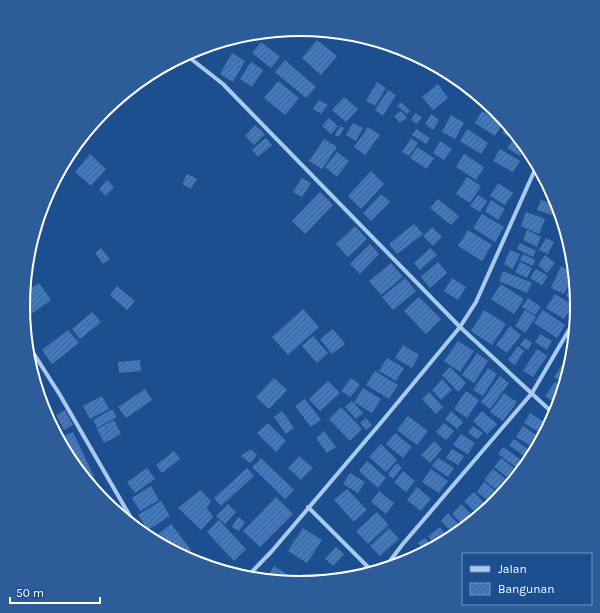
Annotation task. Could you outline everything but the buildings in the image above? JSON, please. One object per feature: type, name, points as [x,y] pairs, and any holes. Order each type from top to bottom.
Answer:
[{"type":"street","points":[[192,59],[223,84],[460,326],[549,409]]},
{"type":"street","points":[[252,572],[272,551],[384,419],[460,326],[476,302],[534,172]]},
{"type":"street","points":[[391,560],[532,393],[569,331]]},
{"type":"street","points":[[34,354],[60,395],[123,510]]},
{"type":"street","points":[[308,507],[368,567]]}]
